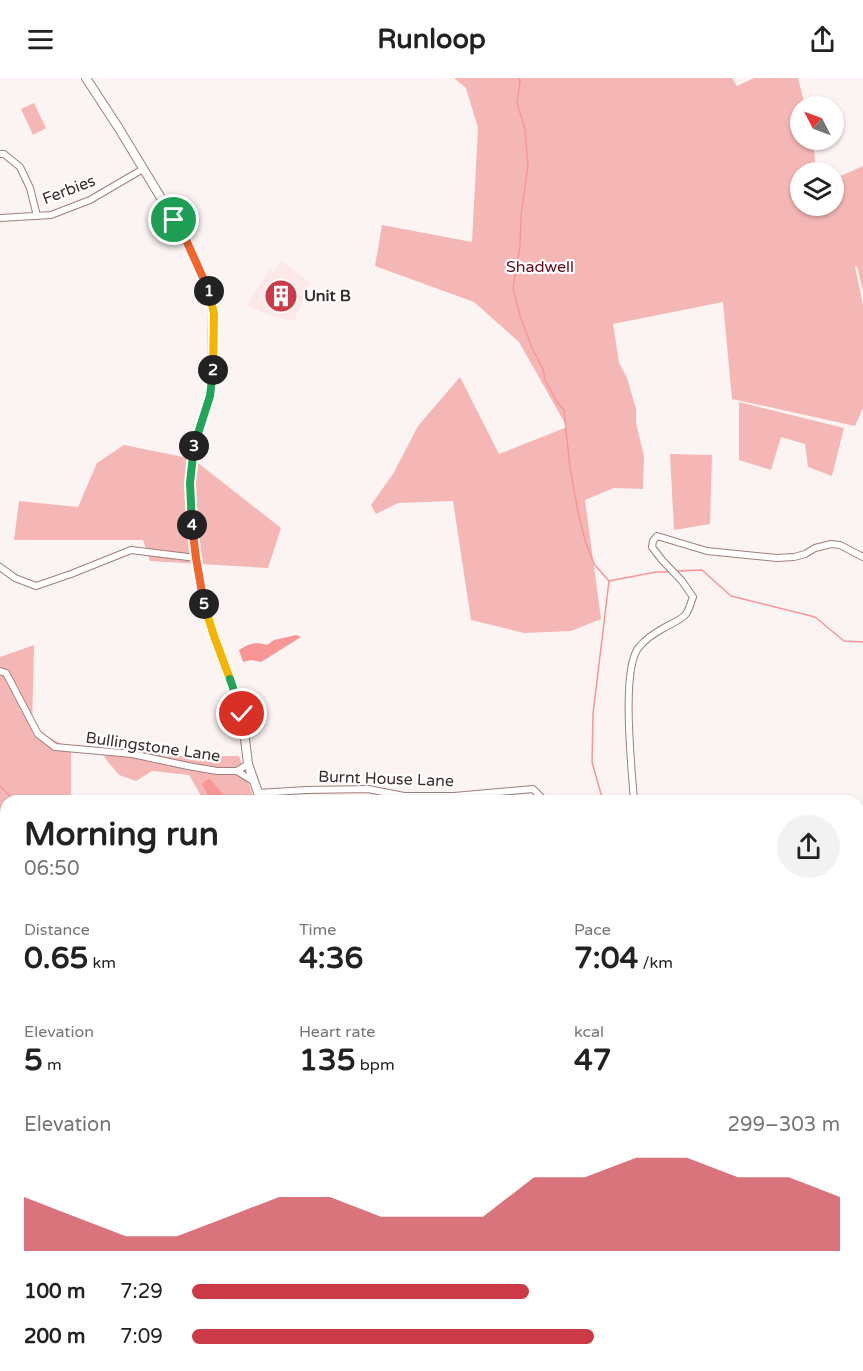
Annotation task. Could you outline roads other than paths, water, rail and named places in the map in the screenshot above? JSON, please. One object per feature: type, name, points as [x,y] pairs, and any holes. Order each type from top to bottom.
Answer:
[{"type":"street","points":[[86,78],[182,231],[207,287],[213,308],[211,389],[193,449],[190,483],[196,558],[206,611],[242,714],[248,764],[258,795]]},
{"type":"street","points":[[0,154],[4,154],[20,167],[30,188],[37,216]]},
{"type":"street","name":"Ferbies","points":[[0,218],[51,215],[90,200],[143,169]]},
{"type":"street","points":[[634,795],[629,710],[629,680],[633,658],[638,647],[686,614],[693,597],[652,547],[657,536],[707,551],[777,558],[794,557],[831,544],[840,545],[863,557]]},
{"type":"street","points":[[0,567],[15,578],[36,586],[130,550],[196,558]]},
{"type":"street","name":"Bullingstone Lane","points":[[0,671],[6,673],[38,734],[55,747],[132,754],[217,771],[237,771],[248,764]]},
{"type":"street","name":"Bullingstone Lane","points":[[237,771],[253,782]]},
{"type":"street","name":"Burnt House Lane","points":[[272,795],[306,790],[368,789],[399,795]]},
{"type":"street","name":"Burnt House Lane","points":[[465,795],[533,789],[540,795]]},
{"type":"waterway","points":[[518,78],[520,81],[517,103],[525,129],[528,165],[521,215],[520,246],[513,288],[520,316],[543,369],[545,380],[564,410],[570,468],[585,540],[594,564],[609,581]]},
{"type":"waterway","points":[[678,571],[702,570],[731,596],[815,617],[844,641],[863,642]]},
{"type":"waterway","points":[[601,795],[592,762],[593,714],[609,581],[656,572],[670,572]]},
{"type":"waterway","points":[[0,786],[9,795]]},
{"type":"place","name":"Unit B","points":[[281,296]]},
{"type":"park label","name":"Shadwell","points":[[540,267]]}]
